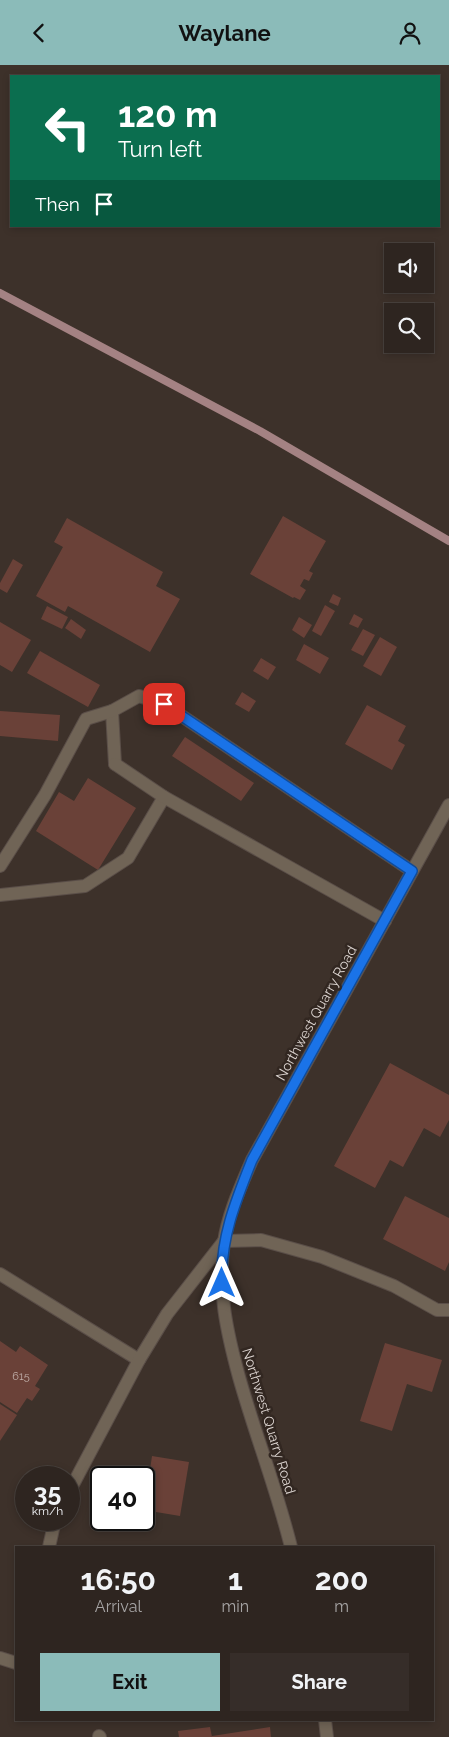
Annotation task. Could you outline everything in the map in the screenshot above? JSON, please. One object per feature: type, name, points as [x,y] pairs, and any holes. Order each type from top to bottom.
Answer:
[{"type":"street","points":[[0,867],[44,795],[86,719],[112,711],[139,696],[164,704],[412,871]]},
{"type":"street","points":[[112,711],[115,764],[164,797],[385,921]]},
{"type":"street","points":[[0,895],[85,886],[128,858],[164,797]]},
{"type":"street","name":"Northwest Quarry Road","points":[[291,1546],[229,1342],[224,1312],[221,1269],[224,1241],[233,1208],[252,1160],[449,805]]},
{"type":"street","points":[[224,1241],[261,1240],[322,1257],[394,1286],[437,1310],[449,1311]]},
{"type":"street","name":"Northwest Quarry Road","points":[[80,1471],[139,1360],[167,1314],[224,1241]]},
{"type":"street","points":[[0,1274],[139,1360]]},
{"type":"street","points":[[49,1546],[53,1531]]},
{"type":"street","points":[[0,1658],[15,1663]]},
{"type":"street","points":[[325,1721],[328,1737]]},
{"type":"building","points":[[283,516],[326,541],[309,571],[313,573],[309,581],[304,579],[300,586],[306,590],[300,600],[250,574]]},
{"type":"building","points":[[67,518],[163,572],[156,586],[180,599],[150,652],[68,606],[65,612],[36,596],[63,547],[54,542]]},
{"type":"building","points":[[13,559],[23,565],[7,593],[0,589],[0,583]]},
{"type":"building","points":[[333,594],[341,598],[338,606],[329,602]]},
{"type":"building","points":[[325,605],[335,611],[321,636],[312,631]]},
{"type":"building","points":[[47,606],[68,617],[62,629],[41,619]]},
{"type":"building","points":[[354,614],[363,619],[358,628],[349,624]]},
{"type":"building","points":[[299,617],[312,625],[304,638],[292,630]]},
{"type":"building","points":[[71,619],[86,630],[81,639],[65,628]]},
{"type":"building","points":[[0,622],[31,640],[12,672],[0,665]]},
{"type":"building","points":[[363,629],[375,635],[363,656],[351,650]]},
{"type":"building","points":[[380,637],[397,647],[381,676],[363,666]]},
{"type":"building","points":[[304,644],[329,658],[320,674],[296,660]]},
{"type":"building","points":[[40,651],[100,685],[88,707],[27,673]]},
{"type":"building","points":[[261,658],[276,667],[268,680],[253,671]]},
{"type":"building","points":[[242,692],[256,701],[249,712],[235,704]]},
{"type":"building","points":[[367,705],[406,726],[398,741],[405,745],[392,770],[345,744]]},
{"type":"building","points":[[0,711],[60,715],[58,741],[0,736]]},
{"type":"building","points":[[185,737],[254,783],[241,801],[172,756]]},
{"type":"building","points":[[88,778],[136,808],[98,870],[36,831],[59,792],[74,801]]},
{"type":"building","points":[[390,1063],[449,1095],[449,1120],[440,1137],[424,1128],[403,1167],[390,1160],[375,1188],[334,1166]]},
{"type":"building","points":[[405,1196],[449,1218],[449,1262],[445,1271],[383,1239]]},
{"type":"building","points":[[0,1341],[16,1352],[20,1346],[48,1365],[35,1386],[40,1389],[32,1401],[27,1398],[17,1413],[0,1402]]},
{"type":"building","points":[[385,1343],[442,1360],[432,1392],[407,1384],[392,1431],[360,1421]]},
{"type":"building","points":[[0,1404],[17,1415],[0,1441]]},
{"type":"building","points":[[152,1456],[189,1462],[180,1516],[155,1512],[155,1466],[151,1466]]},
{"type":"building","points":[[210,1727],[212,1737],[179,1737],[178,1731]]},
{"type":"building","points":[[270,1727],[271,1737],[212,1737],[212,1736]]},
{"type":"waterway","points":[[0,293],[260,431],[449,541]]},
{"type":"route","points":[[164,704],[412,871],[252,1160],[233,1208],[224,1241],[221,1269],[222,1283]]}]
